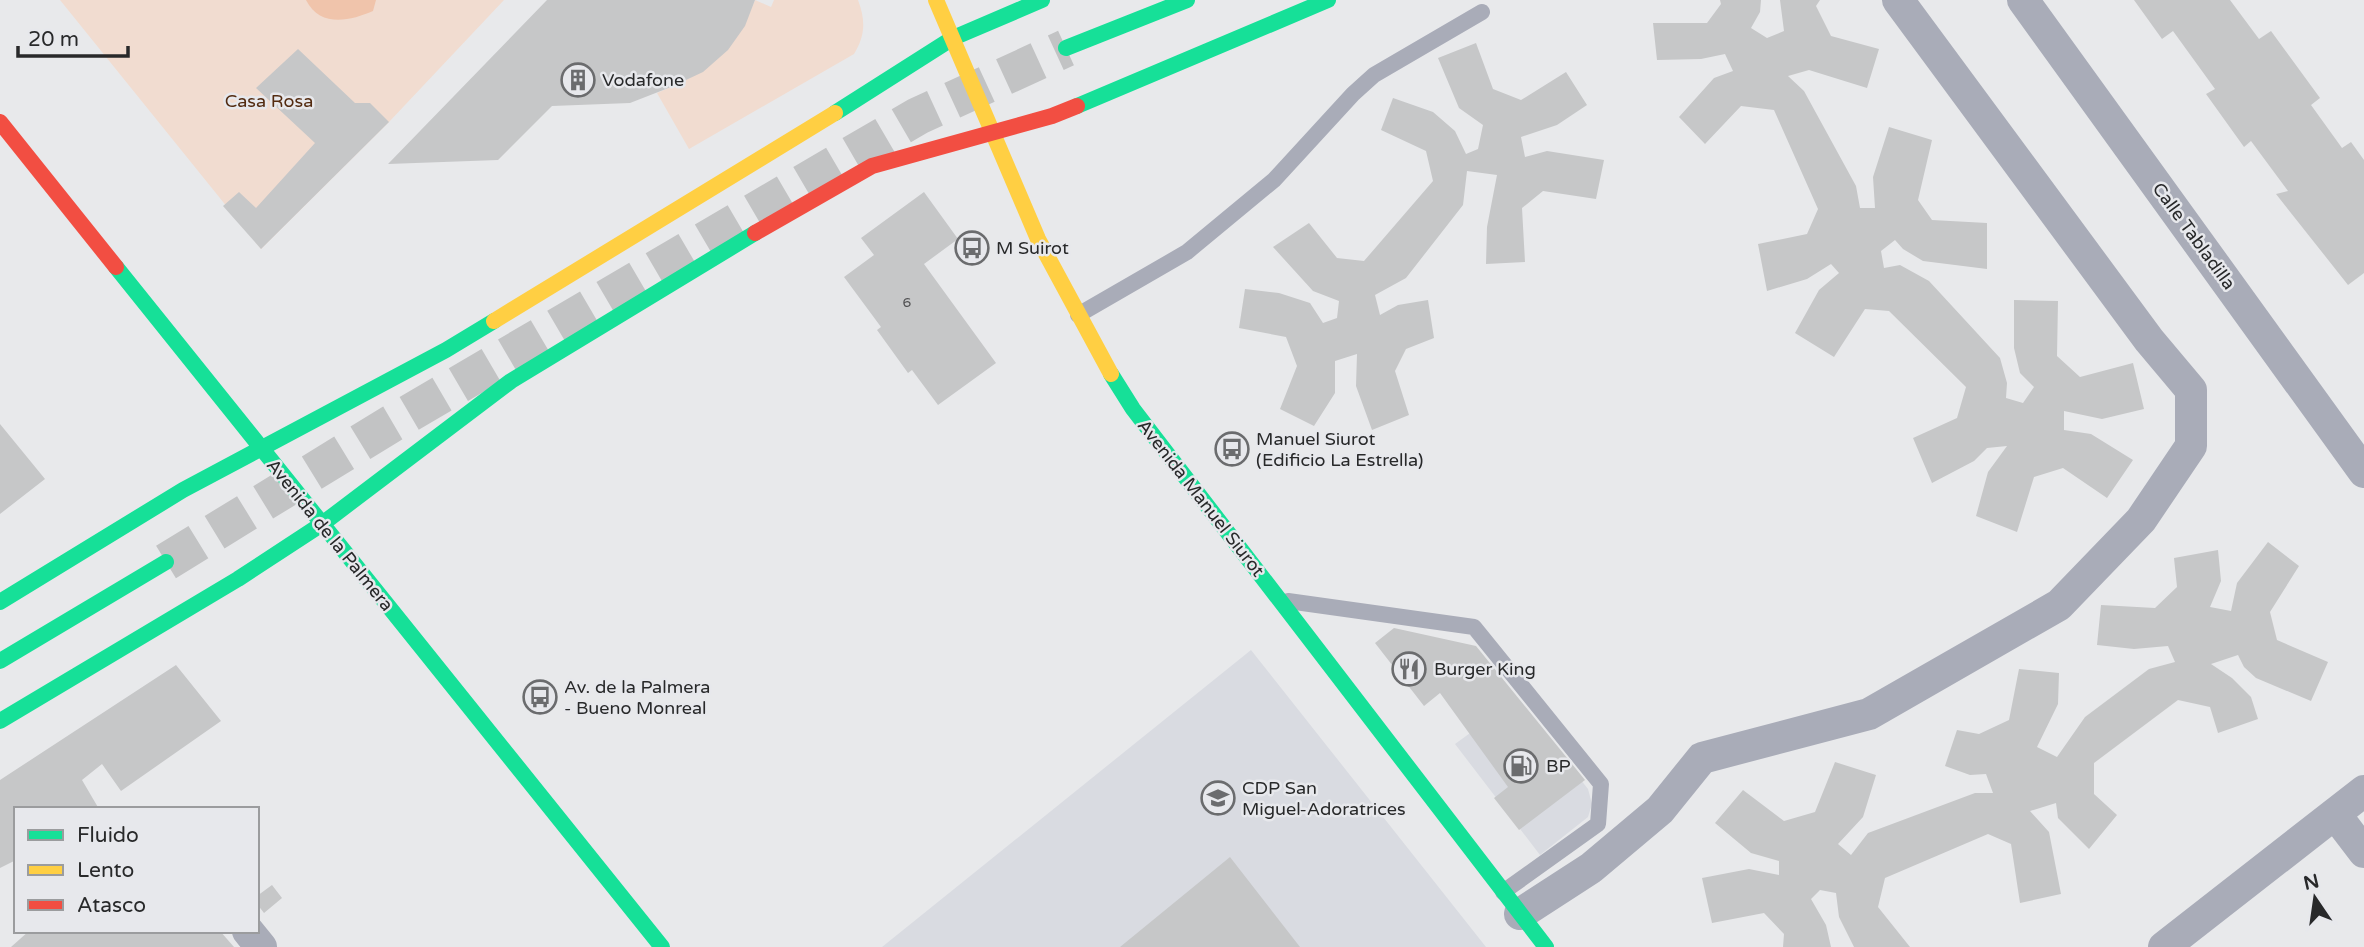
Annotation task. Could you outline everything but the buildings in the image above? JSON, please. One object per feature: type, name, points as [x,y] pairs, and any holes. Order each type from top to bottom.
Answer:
[{"type":"main road","name":"Avenida Manuel Siurot","points":[[936,0],[1038,239],[1078,315],[1133,409],[1546,947]]},
{"type":"main road","points":[[0,601],[183,490],[446,350],[790,142],[953,38],[1042,0]]},
{"type":"main road","points":[[1066,48],[1187,0]]},
{"type":"main road","points":[[0,721],[238,579],[322,524],[511,381],[838,183],[872,166],[1052,116],[1328,0]]},
{"type":"main road","name":"Avenida de la Palmera","points":[[0,122],[662,947]]},
{"type":"main road","points":[[0,661],[166,562]]},
{"type":"street","points":[[1511,903],[1591,868],[1660,810],[1702,758],[1869,714],[2059,606],[2141,520],[2191,446],[2191,390],[2149,340],[1898,0]]},
{"type":"street","name":"Calle Tabladilla","points":[[2023,0],[2364,472]]},
{"type":"street","points":[[2164,947],[2364,791]]},
{"type":"street","points":[[2334,814],[2364,852]]},
{"type":"street","points":[[250,933],[261,947]]},
{"type":"lane","points":[[1078,315],[1187,252],[1274,180],[1353,94],[1374,75],[1482,12]]},
{"type":"lane","points":[[1279,600],[1474,627],[1601,784],[1598,824],[1511,903]]},
{"type":"shaded area","points":[[306,0],[376,0],[373,11],[336,20],[319,15]]},
{"type":"shaded area","name":"CDP San Miguel-Adoratrices","points":[[1251,650],[1486,947],[882,947]]},
{"type":"shaded area","name":"BP","points":[[1517,699],[1588,789],[1592,804],[1588,817],[1540,855],[1455,744]]},
{"type":"green space","name":"Casa Rosa","points":[[60,0],[504,0],[389,122],[261,249]]},
{"type":"green space","points":[[755,0],[771,7],[774,0],[858,0],[863,22],[860,41],[854,54],[689,149],[657,93],[691,77],[718,58],[738,34]]},
{"type":"tunnel","points":[[166,562],[391,424],[918,116],[1066,48]]},
{"type":"traffic: fast","points":[[835,113],[953,38],[1042,0]]},
{"type":"traffic: fast","points":[[1066,48],[1187,0]]},
{"type":"traffic: fast","points":[[1077,106],[1328,0]]},
{"type":"traffic: fast","points":[[0,721],[238,579],[322,524],[511,381],[755,233]]},
{"type":"traffic: fast","points":[[116,267],[662,947]]},
{"type":"traffic: fast","points":[[0,602],[183,490],[446,350],[494,321]]},
{"type":"traffic: fast","points":[[1111,374],[1133,409],[1546,947]]},
{"type":"traffic: fast","points":[[0,661],[166,562]]},
{"type":"traffic: slow","points":[[936,0],[1038,239],[1111,374]]},
{"type":"traffic: slow","points":[[494,321],[835,113]]},
{"type":"traffic: jam","points":[[755,233],[872,166],[1052,116],[1077,106]]},
{"type":"traffic: jam","points":[[0,122],[116,267]]},
{"type":"place","name":"Vodafone","points":[[578,80]]},
{"type":"place","name":"M Suirot","points":[[972,248]]},
{"type":"place","name":"Manuel Siurot (Edificio La Estrella)","points":[[1232,449]]},
{"type":"place","name":"Burger King","points":[[1409,669]]},
{"type":"place","name":"Av. de la Palmera - Bueno Monreal","points":[[540,697]]},
{"type":"place","name":"BP","points":[[1521,766]]},
{"type":"place","name":"CDP San Miguel-Adoratrices","points":[[1218,798]]}]
